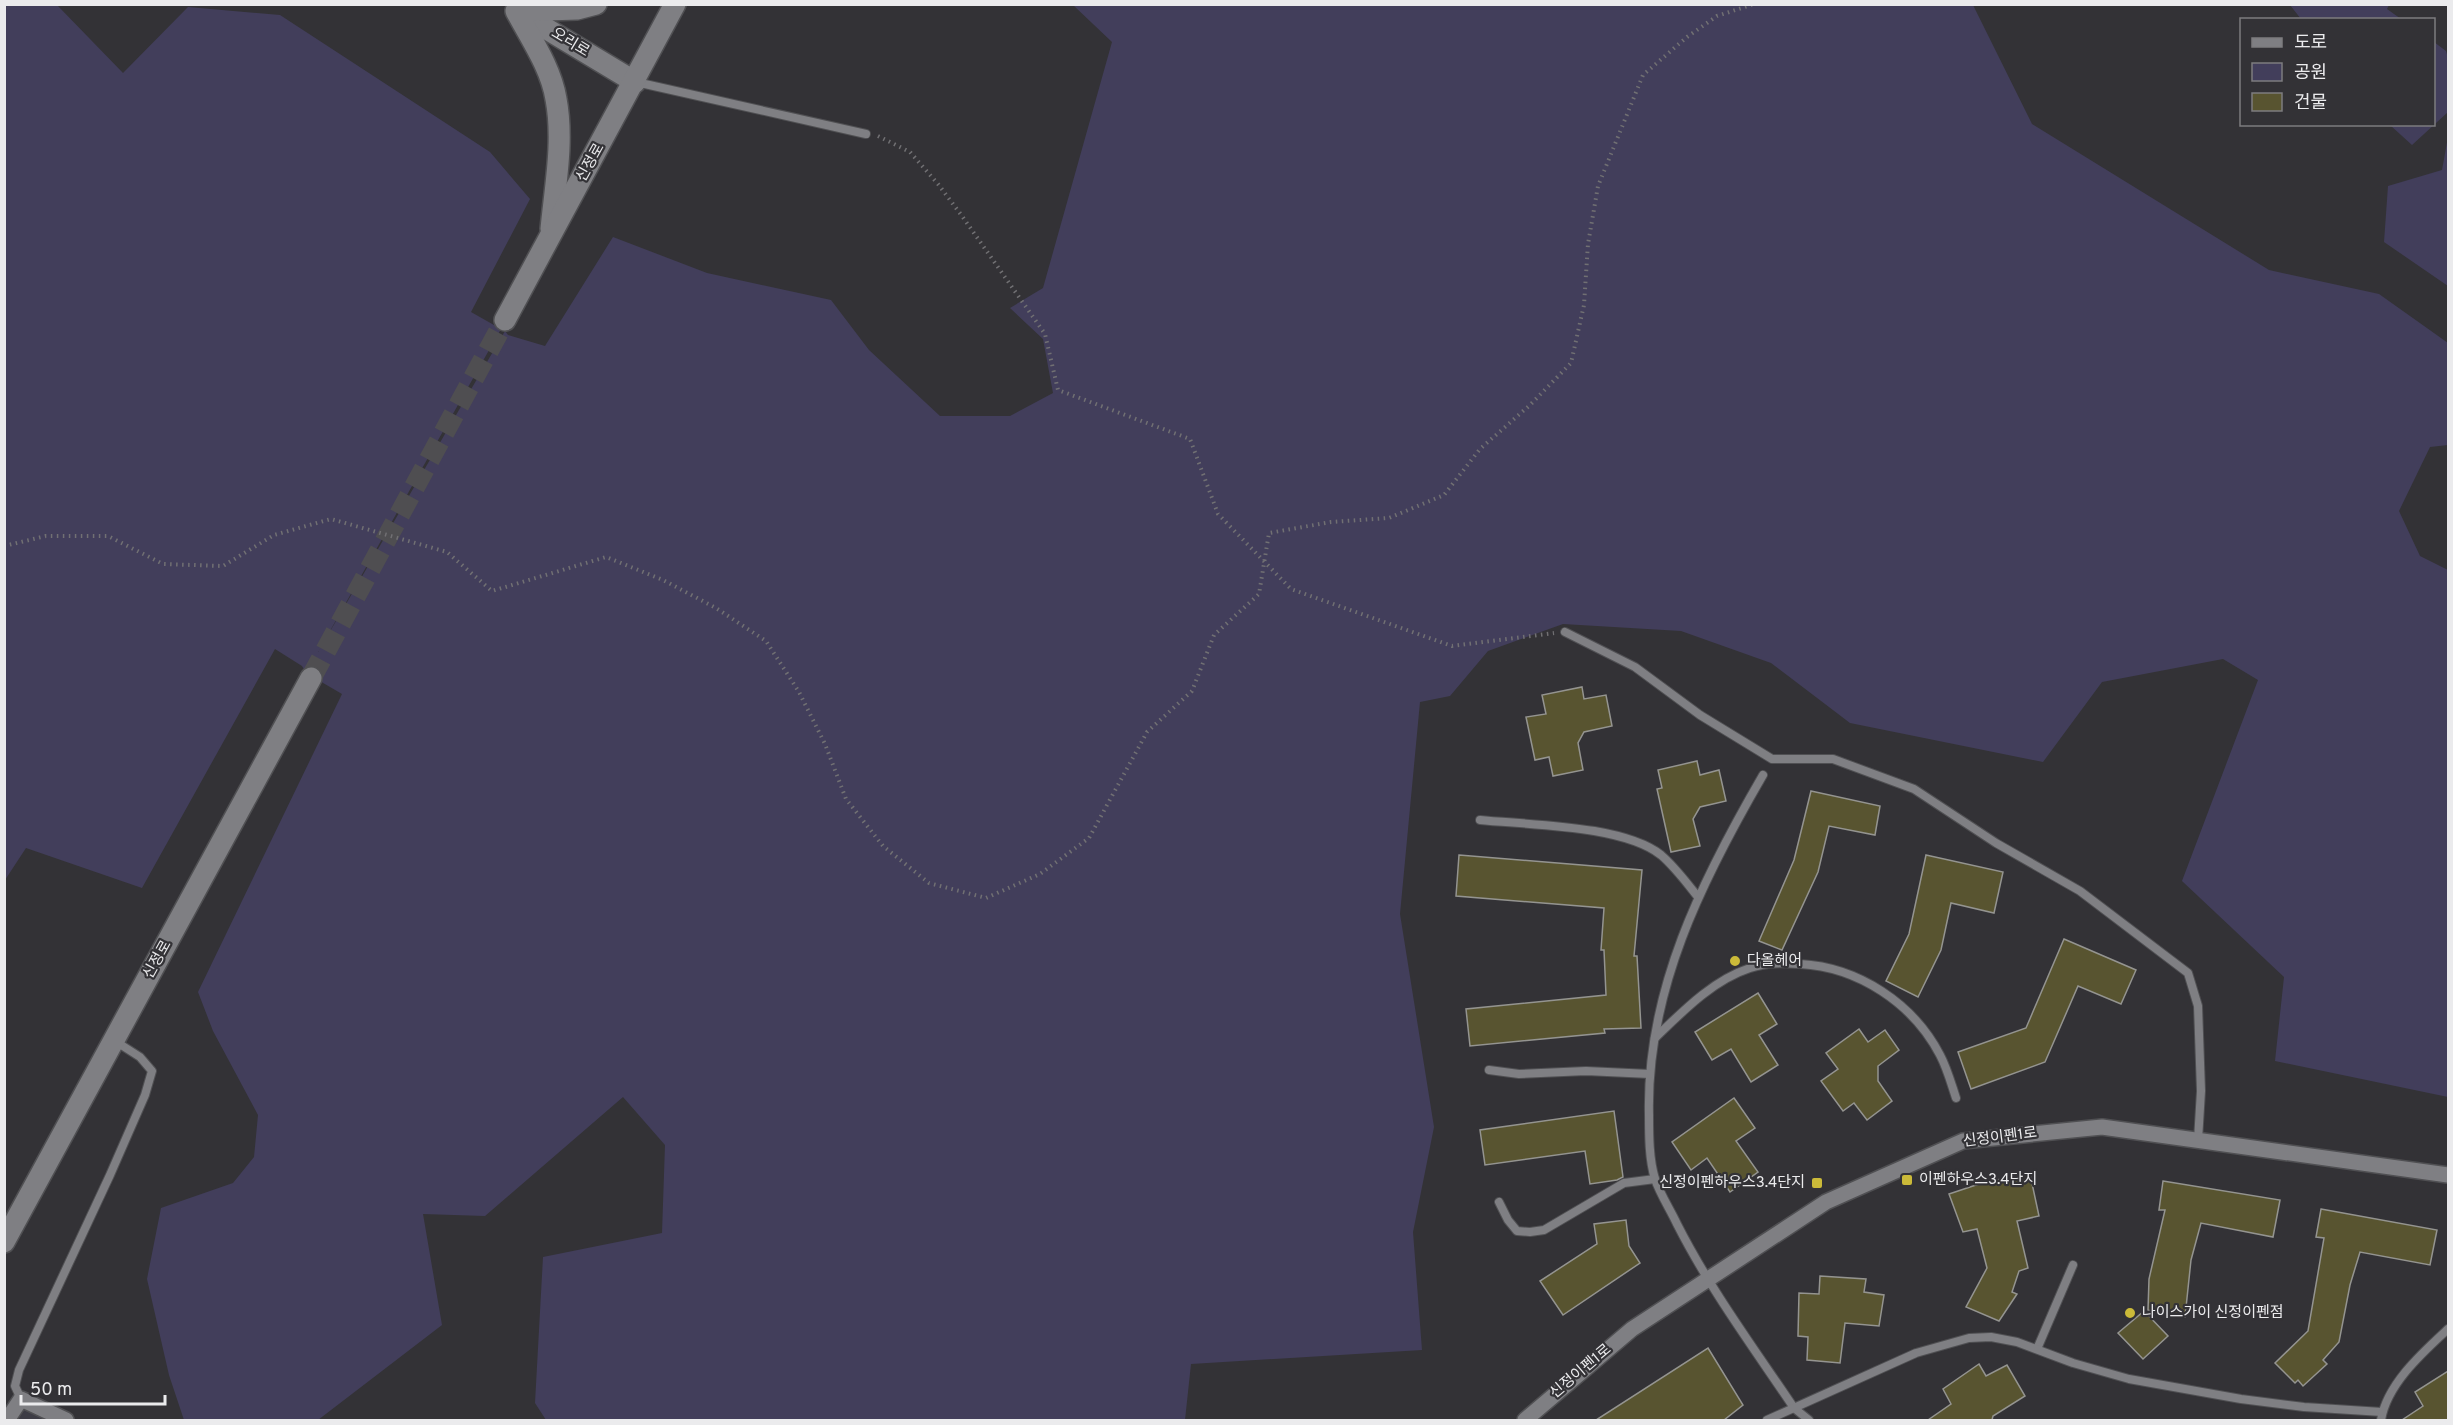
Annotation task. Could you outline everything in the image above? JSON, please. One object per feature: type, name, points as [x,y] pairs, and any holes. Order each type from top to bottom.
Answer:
[{"type":"main road","points":[[510,8],[577,9],[596,4]]},
{"type":"main road","name":"신정로","points":[[505,320],[675,4]]},
{"type":"main road","points":[[510,8],[547,70],[556,99],[557,166],[550,237]]},
{"type":"main road","name":"오리로","points":[[510,8],[635,82]]},
{"type":"main road","name":"신정로","points":[[4,1242],[311,678]]},
{"type":"street","name":"신정이펜1로","points":[[1525,1420],[1632,1329],[1826,1202],[1963,1141],[2102,1127],[2448,1175]]},
{"type":"street","points":[[7,1420],[21,1399],[66,1420]]},
{"type":"lane","points":[[635,82],[866,134]]},
{"type":"lane","points":[[1565,632],[1635,667],[1700,715],[1772,759],[1833,759],[1914,789],[1996,843],[2080,891],[2188,973],[2198,1006],[2201,1091],[2198,1140]]},
{"type":"lane","points":[[1763,774],[1698,897],[1679,942],[1660,1009],[1655,1038],[1650,1074],[1649,1122],[1655,1179],[1707,1279],[1794,1408],[1809,1420]]},
{"type":"lane","points":[[1480,820],[1608,833],[1633,839],[1660,854],[1698,897]]},
{"type":"lane","points":[[1655,1038],[1692,1003],[1724,981],[1750,968],[1778,963],[1809,964],[1840,970],[1881,991],[1899,1004],[1918,1024],[1940,1054],[1956,1098]]},
{"type":"lane","points":[[21,1399],[15,1386],[19,1370],[110,1175],[145,1095],[152,1071],[140,1057],[114,1041]]},
{"type":"lane","points":[[1490,1070],[1519,1074],[1575,1071],[1650,1074]]},
{"type":"lane","points":[[1499,1202],[1508,1220],[1517,1231],[1544,1230],[1624,1183],[1655,1179]]},
{"type":"lane","points":[[2037,1349],[2073,1264]]},
{"type":"lane","points":[[1767,1420],[1916,1353],[1969,1338],[1991,1337],[2037,1349],[2073,1363],[2129,1379],[2241,1399],[2382,1416],[2393,1389],[2448,1329]]},
{"type":"path","points":[[4,546],[46,536],[108,536],[163,564],[223,566],[274,535],[331,519],[447,552],[492,591],[606,557],[663,580],[716,608],[766,641],[798,692],[825,744],[846,799],[883,846],[929,883],[986,898],[1040,874],[1089,838],[1147,732],[1192,691],[1214,635],[1258,594],[1269,533],[1331,522],[1389,518],[1444,495],[1480,449],[1530,405],[1571,363],[1584,305],[1588,244],[1598,186],[1643,75],[1687,37],[1717,16],[1754,4]]},
{"type":"path","points":[[866,134],[883,138],[910,152],[939,184],[1045,334],[1058,390],[1190,439],[1218,514],[1291,590],[1452,646],[1565,632]]},
{"type":"shaded area","points":[[21,1399],[66,1420],[7,1420]]},
{"type":"green space","points":[[5,5],[57,5],[123,73],[188,7],[280,15],[490,152],[530,199],[471,312],[501,329],[318,652],[505,331],[508,335],[545,346],[613,237],[707,273],[831,300],[869,350],[940,416],[1010,416],[1053,393],[1043,339],[1010,308],[1043,288],[1112,42],[1073,5],[1973,5],[2032,124],[2269,270],[2379,294],[2448,343],[2448,445],[2430,447],[2399,511],[2420,556],[2448,570],[2448,1097],[2275,1061],[2284,977],[2182,881],[2258,680],[2223,659],[2102,682],[2043,762],[1850,723],[1771,663],[1681,631],[1563,624],[1488,651],[1450,696],[1420,702],[1400,914],[1434,1127],[1413,1232],[1422,1350],[1191,1364],[1185,1420],[546,1420],[535,1403],[543,1257],[662,1233],[665,1145],[623,1097],[485,1216],[423,1214],[442,1325],[318,1420],[184,1420],[169,1375],[147,1279],[161,1208],[233,1183],[254,1157],[258,1115],[213,1031],[198,992],[342,694],[306,673],[302,666],[275,649],[142,888],[26,848],[5,880]]},
{"type":"green space","points":[[2290,5],[2389,5],[2387,9],[2400,18],[2300,18]]},
{"type":"green space","points":[[2435,43],[2446,51],[2448,58],[2448,112],[2435,124]]},
{"type":"green space","points":[[2391,126],[2433,126],[2412,145]]},
{"type":"green space","points":[[2448,137],[2448,286],[2384,242],[2388,186],[2442,170]]},
{"type":"building","points":[[1582,687],[1584,699],[1606,695],[1612,726],[1584,732],[1578,743],[1583,770],[1553,776],[1549,757],[1535,760],[1526,717],[1546,714],[1542,695]]},
{"type":"building","points":[[1697,761],[1700,775],[1719,770],[1726,801],[1700,807],[1693,819],[1700,846],[1671,852],[1657,789],[1662,788],[1658,770]]},
{"type":"building","points":[[1811,791],[1880,806],[1875,835],[1829,826],[1818,872],[1782,950],[1759,941],[1794,860]]},
{"type":"building","points":[[1459,855],[1642,870],[1634,956],[1637,956],[1641,1028],[1604,1029],[1605,1033],[1470,1046],[1466,1009],[1606,995],[1604,950],[1601,950],[1604,908],[1456,896]]},
{"type":"building","points":[[1926,855],[2003,872],[1994,913],[1951,903],[1941,950],[1918,997],[1886,981],[1909,934]]},
{"type":"building","points":[[2064,939],[2136,970],[2121,1004],[2078,986],[2045,1062],[1971,1089],[1958,1052],[2026,1028]]},
{"type":"building","points":[[1758,993],[1777,1024],[1759,1035],[1778,1065],[1751,1082],[1731,1049],[1712,1060],[1695,1032]]},
{"type":"building","points":[[1859,1029],[1868,1042],[1885,1030],[1899,1050],[1878,1066],[1878,1081],[1892,1101],[1867,1120],[1854,1103],[1843,1111],[1821,1081],[1838,1069],[1826,1053]]},
{"type":"building","points":[[1734,1098],[1755,1128],[1736,1141],[1758,1172],[1730,1192],[1707,1158],[1691,1170],[1672,1142]]},
{"type":"building","points":[[1614,1111],[1623,1177],[1617,1180],[1590,1184],[1585,1151],[1485,1165],[1480,1130]]},
{"type":"building","points":[[2030,1174],[2039,1216],[2017,1221],[2028,1268],[2019,1271],[2012,1292],[2017,1294],[1999,1321],[1966,1307],[1987,1268],[1977,1229],[1963,1232],[1949,1194],[1985,1182]]},
{"type":"building","points":[[2163,1181],[2280,1200],[2273,1237],[2201,1223],[2191,1260],[2185,1317],[2148,1310],[2149,1279],[2165,1210],[2159,1210]]},
{"type":"building","points":[[2321,1209],[2437,1230],[2430,1265],[2360,1252],[2350,1285],[2339,1342],[2323,1360],[2327,1364],[2303,1386],[2298,1380],[2295,1383],[2275,1363],[2308,1331],[2324,1238],[2316,1237]]},
{"type":"building","points":[[1626,1220],[1629,1246],[1640,1263],[1563,1315],[1540,1281],[1597,1244],[1594,1224]]},
{"type":"building","points":[[1820,1276],[1866,1279],[1864,1292],[1884,1295],[1879,1326],[1845,1323],[1840,1363],[1807,1360],[1808,1337],[1798,1336],[1799,1293],[1819,1294]]},
{"type":"building","points":[[2144,1311],[2168,1336],[2143,1359],[2118,1333]]},
{"type":"building","points":[[1708,1348],[1743,1405],[1724,1420],[1596,1420]]},
{"type":"building","points":[[1979,1364],[1986,1376],[2007,1365],[2025,1396],[1993,1416],[1992,1420],[1928,1420],[1951,1404],[1943,1389]]},
{"type":"building","points":[[2448,1371],[2448,1420],[2402,1420],[2423,1406],[2415,1392]]},
{"type":"tunnel","points":[[311,678],[505,320]]},
{"type":"place","name":"다올헤어","points":[[1735,961]]},
{"type":"place","name":"이펜하우스3.4단지","points":[[1907,1180]]},
{"type":"place","name":"신정이펜하우스3.4단지","points":[[1817,1183]]},
{"type":"place","name":"나이스가이 신정이펜점","points":[[2130,1313]]}]
